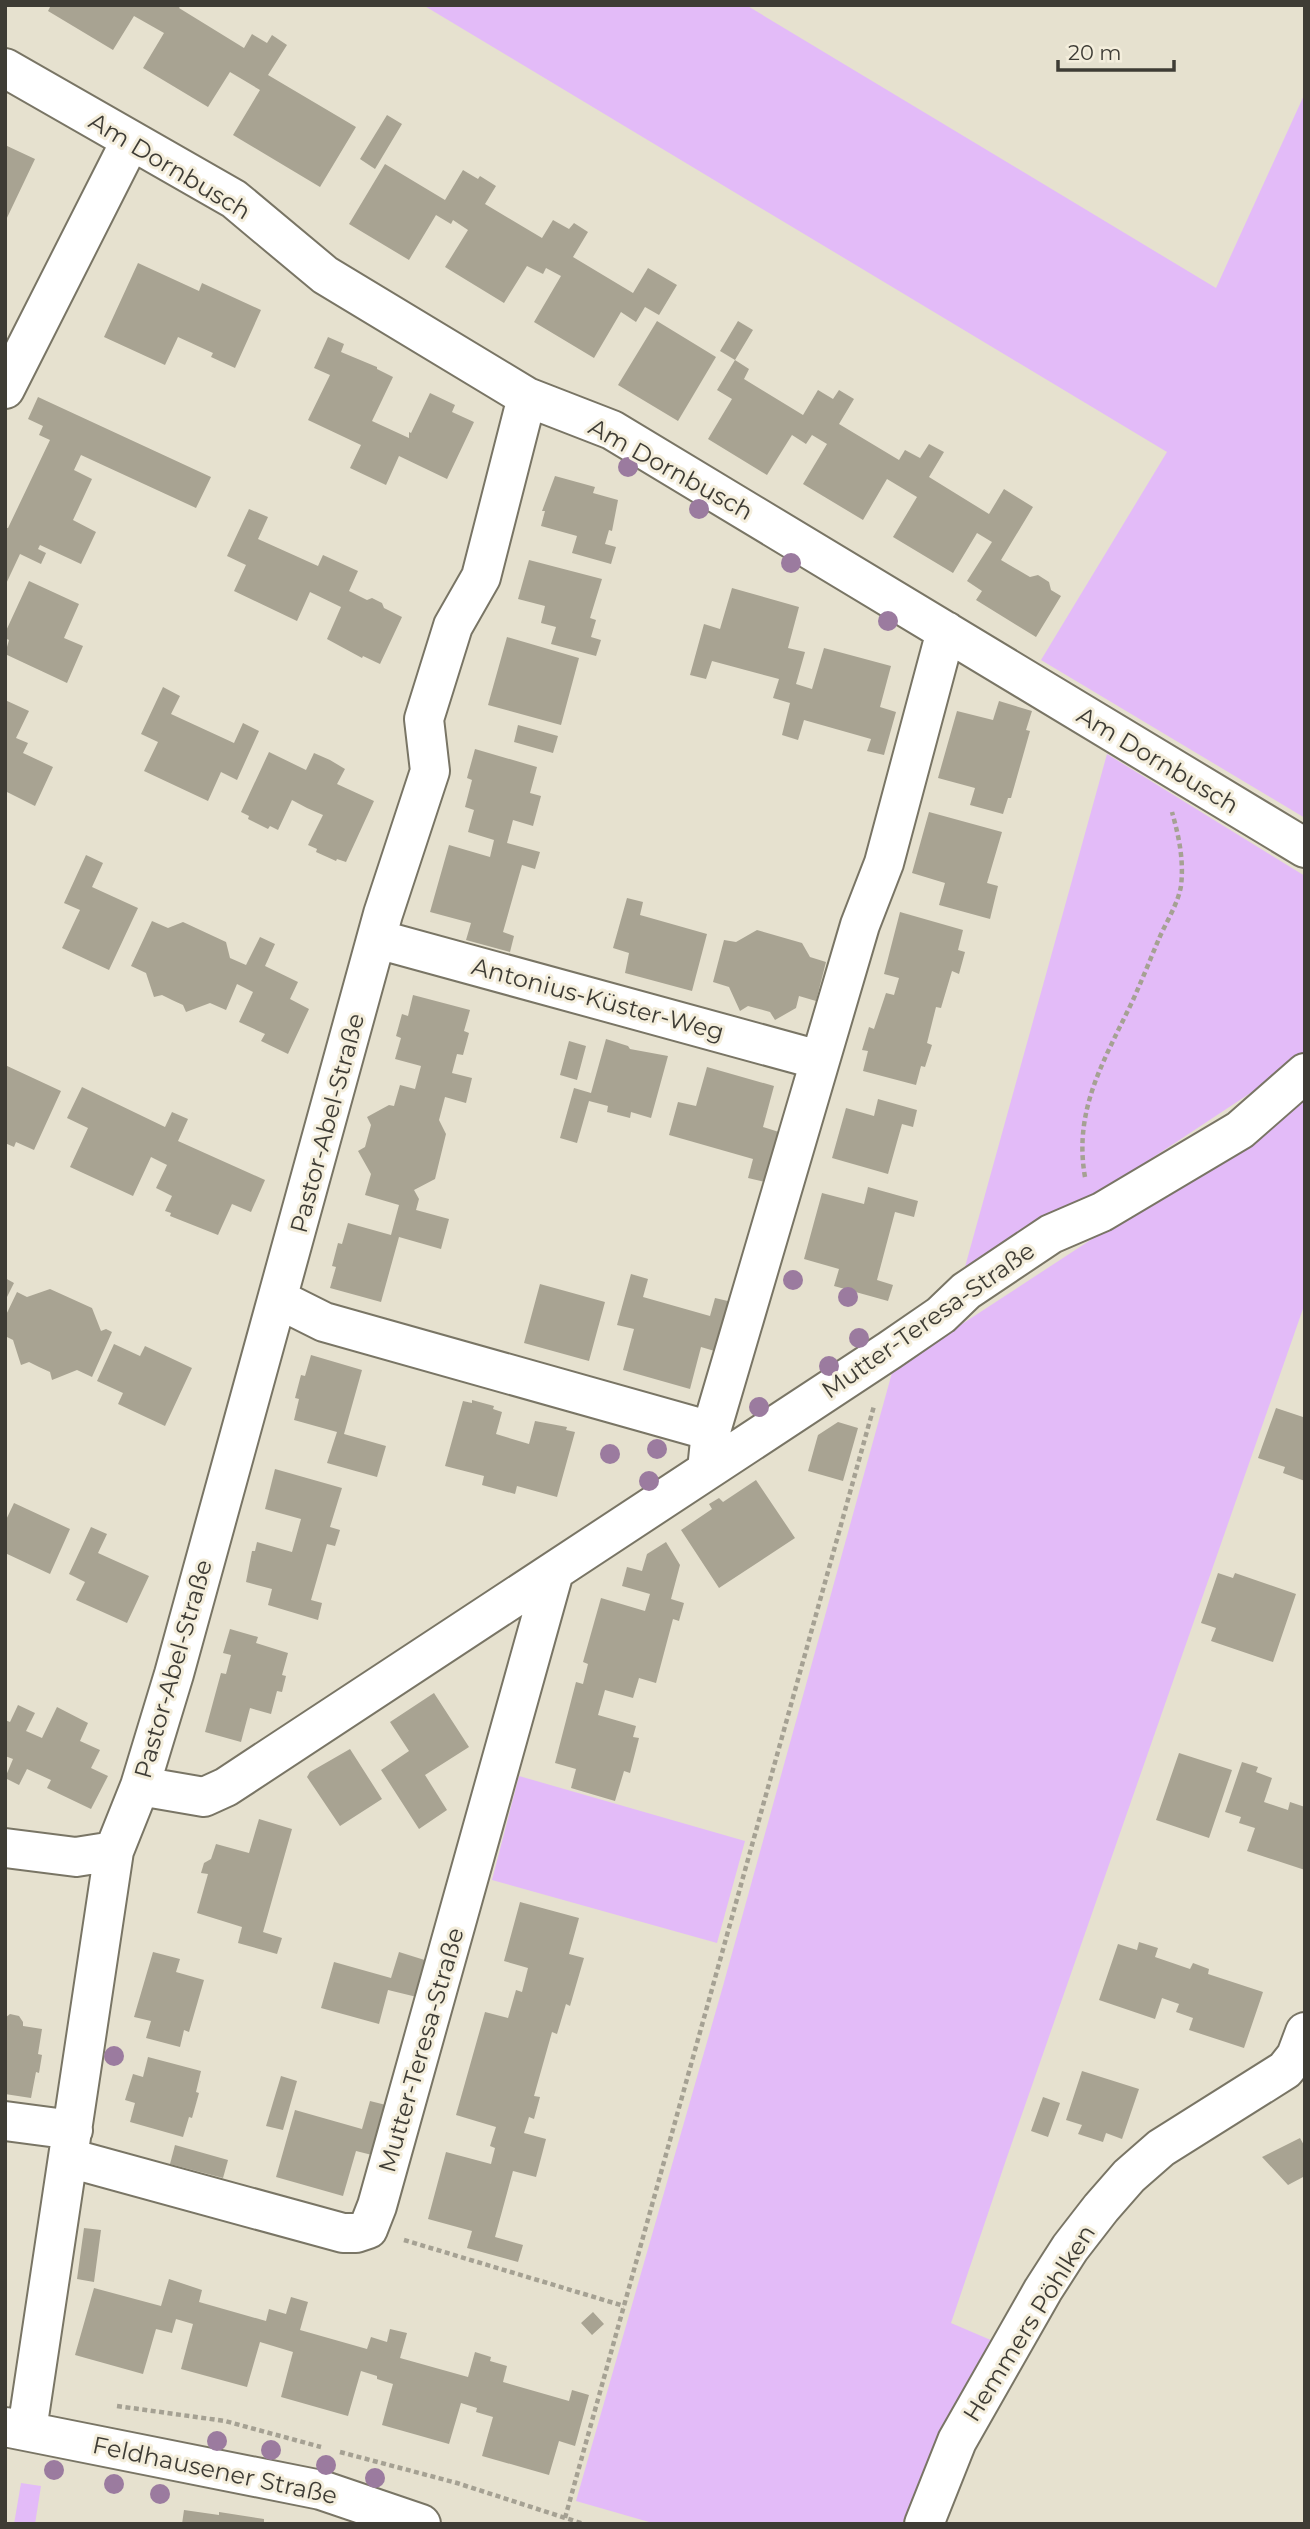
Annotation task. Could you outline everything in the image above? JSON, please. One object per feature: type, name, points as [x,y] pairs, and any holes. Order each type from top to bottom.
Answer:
[{"type":"street","name":"Am Dornbusch","points":[[5,68],[130,142],[234,199],[325,275],[527,397],[612,430],[1305,848]]},
{"type":"street","points":[[5,389],[130,142]]},
{"type":"street","name":"Pastor-Abel-Straße","points":[[114,1851],[140,1786],[174,1674],[377,939],[430,771],[424,719],[453,626],[481,577],[527,397]]},
{"type":"street","points":[[706,1470],[711,1431],[860,925],[884,863],[946,631]]},
{"type":"street","name":"Antonius-Küster-Weg","points":[[377,939],[819,1060]]},
{"type":"street","name":"Mutter-Teresa-Straße","points":[[140,1786],[204,1797],[226,1787],[890,1350],[941,1315],[966,1291],[1051,1234],[1102,1212],[1240,1130],[1305,1073]]},
{"type":"street","points":[[278,1299],[324,1322],[711,1431]]},
{"type":"street","name":"Mutter-Teresa-Straße","points":[[368,2229],[377,2206],[554,1572]]},
{"type":"street","points":[[5,1848],[76,1857],[114,1851],[71,2144],[16,2428]]},
{"type":"street","name":"Hemmers Pöhlken","points":[[924,2524],[957,2441],[1043,2290],[1070,2248],[1101,2208],[1129,2176],[1161,2148],[1285,2070],[1302,2049]]},
{"type":"street","points":[[5,2121],[343,2233],[368,2229]]},
{"type":"street","name":"Feldhausener Straße","points":[[16,2428],[321,2490],[421,2524]]},
{"type":"path","points":[[1102,1212],[1086,1185],[1081,1158],[1083,1127],[1106,1051],[1132,1000],[1181,888],[1182,847],[1172,812],[1179,773]]},
{"type":"path","points":[[584,2524],[565,2518],[890,1350]]},
{"type":"path","points":[[368,2229],[624,2306]]},
{"type":"shaded area","points":[[423,5],[746,5],[1216,288],[1305,93],[1305,818],[1041,660],[1167,452]]},
{"type":"shaded area","points":[[1107,754],[1305,876],[1305,1057],[960,1285]]},
{"type":"shaded area","points":[[1305,1100],[1305,1303],[951,2323],[993,2341],[938,2435],[902,2524],[656,2524],[576,2501],[723,1986],[893,1369]]},
{"type":"shaded area","points":[[519,1776],[745,1841],[717,1943],[492,1880]]},
{"type":"shaded area","points":[[21,2483],[41,2486],[35,2524],[14,2524]]},
{"type":"building","points":[[51,5],[181,5],[179,8],[244,48],[252,34],[267,43],[272,35],[287,45],[268,75],[356,127],[320,187],[233,135],[260,90],[230,72],[208,107],[143,68],[164,33],[134,16],[113,50],[48,11]]},
{"type":"building","points":[[387,115],[402,124],[375,169],[360,159]]},
{"type":"building","points":[[5,145],[35,159],[5,222]]},
{"type":"building","points":[[385,164],[445,200],[463,170],[478,179],[480,176],[496,186],[485,204],[542,238],[553,220],[569,229],[574,223],[588,232],[573,257],[633,293],[648,268],[677,285],[659,315],[645,307],[636,322],[621,312],[594,358],[534,322],[561,276],[546,268],[543,274],[527,266],[504,303],[445,267],[468,230],[453,220],[451,224],[436,215],[409,260],[349,224]]},
{"type":"building","points":[[138,263],[199,291],[202,283],[261,310],[235,368],[211,357],[213,353],[178,337],[165,365],[104,337]]},
{"type":"building","points":[[657,321],[716,357],[678,421],[618,385]]},
{"type":"building","points":[[738,321],[753,330],[735,360],[720,351]]},
{"type":"building","points":[[328,337],[344,344],[341,352],[393,377],[372,421],[409,438],[409,432],[411,433],[430,393],[455,405],[452,412],[474,422],[447,479],[399,456],[386,485],[350,468],[361,445],[308,420],[330,375],[314,368]]},
{"type":"building","points":[[735,360],[749,369],[744,379],[803,415],[818,390],[833,399],[839,390],[854,399],[839,424],[899,460],[905,450],[920,458],[929,444],[944,452],[929,477],[989,514],[1004,489],[1033,507],[1001,560],[1030,577],[1038,575],[1049,582],[1051,590],[1061,596],[1036,637],[976,600],[982,591],[967,581],[992,542],[977,533],[953,573],[893,537],[917,497],[887,479],[863,520],[803,484],[827,444],[812,435],[806,444],[792,435],[767,475],[708,439],[732,399],[717,390]]},
{"type":"building","points":[[38,397],[211,477],[196,508],[81,455],[74,470],[92,479],[73,520],[96,532],[81,564],[40,545],[38,549],[46,553],[41,564],[20,554],[5,586],[5,528],[8,528],[50,440],[39,435],[43,426],[28,419]]},
{"type":"building","points":[[555,476],[595,487],[593,493],[618,500],[612,531],[609,530],[605,544],[616,547],[611,564],[572,553],[577,536],[541,526],[545,511],[542,511]]},
{"type":"building","points":[[249,509],[268,517],[258,539],[318,566],[323,555],[358,571],[349,591],[367,600],[372,598],[402,617],[380,664],[363,656],[362,658],[327,639],[341,607],[310,592],[297,621],[234,591],[246,565],[227,556]]},
{"type":"building","points":[[529,560],[602,579],[590,618],[596,620],[591,637],[601,640],[596,656],[551,644],[556,627],[541,623],[545,606],[518,599]]},
{"type":"building","points":[[29,581],[79,604],[64,638],[83,646],[67,683],[5,654],[9,640],[5,638],[5,633]]},
{"type":"building","points":[[732,588],[799,607],[788,648],[805,652],[796,684],[812,689],[824,648],[891,666],[880,707],[896,712],[884,755],[867,751],[871,739],[804,720],[798,740],[782,735],[790,703],[773,698],[779,679],[712,661],[706,679],[690,675],[704,624],[720,629]]},
{"type":"building","points":[[507,637],[579,658],[561,725],[488,705]]},
{"type":"building","points":[[163,687],[180,696],[171,714],[234,743],[243,723],[259,731],[237,780],[221,772],[208,801],[144,771],[158,742],[141,734]]},
{"type":"building","points":[[5,700],[29,711],[16,738],[28,743],[23,753],[53,767],[35,806],[5,791]]},
{"type":"building","points":[[999,701],[1032,711],[1026,730],[1030,731],[1011,798],[1008,798],[1003,814],[970,805],[975,788],[938,778],[957,711],[993,720]]},
{"type":"building","points":[[518,725],[558,736],[553,753],[514,742]]},
{"type":"building","points":[[475,749],[537,767],[530,793],[541,796],[533,826],[513,820],[507,843],[540,852],[535,869],[522,865],[503,932],[514,936],[510,952],[466,940],[471,923],[430,912],[449,845],[490,857],[494,840],[468,832],[474,810],[465,807],[472,780],[467,778]]},
{"type":"building","points":[[269,752],[306,770],[314,753],[330,760],[345,769],[337,784],[374,801],[346,862],[336,861],[316,852],[317,849],[308,845],[323,815],[292,800],[278,830],[270,826],[268,829],[248,819],[249,816],[241,812]]},
{"type":"building","points":[[929,812],[1002,832],[987,883],[998,886],[990,919],[939,905],[945,883],[912,873]]},
{"type":"building","points":[[86,855],[103,863],[92,887],[138,908],[109,970],[62,948],[80,910],[64,903]]},
{"type":"building","points":[[627,898],[643,902],[640,915],[707,934],[692,991],[625,973],[629,953],[613,948]]},
{"type":"building","points":[[900,912],[963,930],[958,950],[965,952],[959,974],[952,971],[941,1008],[936,1007],[927,1043],[932,1045],[925,1067],[921,1066],[916,1085],[863,1071],[868,1051],[862,1050],[869,1027],[874,1029],[886,993],[894,995],[899,978],[884,974]]},
{"type":"building","points":[[152,921],[168,928],[183,922],[226,942],[230,958],[246,965],[260,937],[275,944],[265,966],[298,982],[290,999],[309,1009],[288,1054],[261,1041],[265,1034],[239,1022],[253,992],[237,984],[226,1010],[210,1003],[186,1012],[183,1005],[162,995],[154,997],[146,973],[131,966]]},
{"type":"building","points":[[757,930],[802,943],[810,957],[826,962],[816,1001],[799,996],[796,1008],[775,1020],[770,1012],[748,1006],[740,1011],[729,987],[713,982],[724,940],[736,942]]},
{"type":"building","points":[[413,995],[470,1010],[464,1031],[469,1033],[463,1055],[457,1054],[452,1073],[472,1078],[466,1103],[445,1097],[439,1120],[446,1134],[435,1179],[414,1190],[419,1199],[416,1210],[449,1219],[441,1249],[399,1237],[381,1302],[330,1288],[336,1267],[332,1266],[338,1243],[342,1244],[348,1223],[391,1235],[399,1205],[365,1195],[371,1174],[358,1151],[365,1147],[371,1125],[367,1117],[389,1105],[394,1106],[400,1085],[415,1089],[421,1066],[395,1059],[401,1038],[396,1036],[402,1014],[408,1016]]},
{"type":"building","points":[[606,1039],[630,1049],[668,1056],[651,1118],[631,1112],[630,1118],[607,1112],[608,1106],[589,1101],[577,1143],[560,1138],[574,1088],[591,1093]]},
{"type":"building","points":[[569,1041],[586,1046],[577,1080],[560,1075]]},
{"type":"building","points":[[5,1065],[61,1091],[34,1150],[16,1142],[14,1147],[5,1143]]},
{"type":"building","points":[[707,1067],[774,1086],[763,1127],[779,1132],[765,1182],[748,1178],[753,1159],[669,1135],[678,1102],[696,1106]]},
{"type":"building","points":[[82,1087],[165,1127],[172,1112],[188,1119],[178,1141],[265,1180],[251,1212],[232,1204],[218,1235],[170,1216],[171,1213],[165,1211],[172,1196],[156,1188],[167,1165],[151,1157],[133,1196],[70,1167],[88,1128],[67,1118]]},
{"type":"building","points":[[878,1099],[917,1110],[913,1127],[902,1124],[888,1174],[832,1158],[846,1108],[874,1116]]},
{"type":"building","points":[[868,1187],[918,1201],[914,1217],[895,1212],[877,1280],[893,1285],[888,1301],[834,1286],[839,1269],[804,1259],[822,1193],[864,1204]]},
{"type":"building","points":[[631,1274],[648,1279],[643,1297],[710,1316],[715,1298],[732,1302],[718,1352],[701,1347],[690,1389],[623,1370],[634,1329],[617,1325]]},
{"type":"building","points":[[5,1278],[14,1283],[5,1301]]},
{"type":"building","points":[[540,1284],[605,1302],[589,1361],[524,1343]]},
{"type":"building","points":[[50,1289],[92,1308],[101,1331],[106,1329],[112,1332],[92,1377],[77,1370],[52,1380],[50,1372],[29,1362],[21,1365],[13,1340],[5,1336],[5,1317],[17,1292],[27,1297]]},
{"type":"building","points":[[114,1344],[140,1356],[145,1346],[192,1368],[165,1426],[118,1404],[123,1393],[97,1381]]},
{"type":"building","points":[[311,1355],[362,1370],[344,1434],[386,1446],[377,1477],[327,1463],[337,1432],[294,1420],[299,1399],[295,1398],[301,1375],[305,1376]]},
{"type":"building","points":[[472,1400],[494,1406],[493,1409],[502,1412],[496,1434],[529,1444],[535,1421],[567,1427],[566,1430],[575,1432],[557,1497],[517,1486],[515,1494],[482,1485],[484,1476],[445,1466],[463,1401],[472,1403]]},
{"type":"building","points":[[1276,1408],[1303,1417],[1305,1413],[1305,1481],[1283,1473],[1285,1467],[1258,1458]]},
{"type":"building","points":[[838,1422],[858,1428],[843,1481],[808,1471],[818,1435]]},
{"type":"building","points":[[275,1469],[342,1488],[330,1527],[340,1530],[335,1546],[327,1544],[311,1600],[322,1603],[318,1620],[268,1605],[272,1589],[246,1582],[252,1551],[255,1551],[257,1542],[292,1552],[301,1519],[265,1509]]},
{"type":"building","points":[[756,1480],[795,1538],[719,1588],[681,1530],[712,1509],[709,1504],[719,1498],[723,1502]]},
{"type":"building","points":[[14,1503],[70,1529],[50,1574],[5,1553],[5,1522]]},
{"type":"building","points":[[91,1527],[107,1534],[98,1553],[149,1576],[127,1623],[76,1600],[85,1582],[69,1574]]},
{"type":"building","points":[[666,1542],[680,1565],[671,1599],[684,1603],[679,1621],[673,1619],[656,1683],[639,1678],[633,1698],[605,1690],[598,1715],[636,1726],[633,1737],[639,1738],[630,1773],[624,1771],[615,1801],[571,1788],[576,1769],[555,1763],[576,1682],[583,1684],[588,1664],[583,1662],[601,1598],[645,1611],[650,1594],[622,1586],[627,1567],[642,1571],[647,1554]]},
{"type":"building","points":[[1218,1573],[1233,1578],[1235,1573],[1296,1594],[1273,1662],[1211,1641],[1216,1628],[1201,1623]]},
{"type":"building","points":[[230,1629],[258,1637],[256,1643],[288,1653],[282,1675],[286,1676],[282,1692],[277,1691],[271,1714],[250,1708],[241,1742],[205,1732],[221,1673],[226,1674],[231,1655],[223,1653]]},
{"type":"building","points":[[434,1693],[469,1747],[425,1775],[447,1810],[419,1829],[381,1770],[409,1751],[390,1722]]},
{"type":"building","points":[[18,1705],[35,1713],[26,1731],[42,1738],[57,1707],[88,1723],[80,1741],[100,1750],[91,1768],[108,1776],[91,1809],[47,1788],[51,1780],[27,1769],[19,1785],[5,1778],[13,1759],[5,1756],[5,1720],[10,1722]]},
{"type":"building","points":[[350,1749],[382,1799],[340,1826],[307,1777],[310,1772]]},
{"type":"building","points":[[1179,1753],[1232,1770],[1209,1838],[1156,1820]]},
{"type":"building","points":[[1242,1762],[1258,1767],[1256,1772],[1272,1778],[1264,1802],[1288,1810],[1290,1802],[1305,1807],[1305,1870],[1247,1851],[1255,1828],[1239,1823],[1241,1817],[1225,1812]]},
{"type":"building","points":[[259,1819],[292,1829],[263,1932],[282,1938],[277,1954],[238,1943],[242,1927],[197,1913],[208,1874],[201,1873],[204,1863],[211,1859],[216,1844],[249,1853]]},
{"type":"building","points":[[520,1902],[579,1918],[569,1954],[584,1958],[570,2006],[566,2004],[557,2034],[552,2032],[534,2096],[540,2097],[534,2119],[529,2117],[524,2133],[546,2139],[536,2177],[513,2171],[495,2237],[523,2245],[518,2262],[467,2248],[472,2231],[428,2219],[446,2152],[491,2164],[495,2148],[490,2146],[496,2127],[456,2115],[485,2012],[508,2018],[516,1990],[522,1992],[528,1968],[504,1961]]},
{"type":"building","points":[[1139,1942],[1158,1948],[1155,1957],[1190,1969],[1193,1963],[1209,1969],[1208,1974],[1263,1992],[1244,2048],[1189,2030],[1193,2018],[1176,2012],[1179,2004],[1162,1998],[1155,2019],[1099,2000],[1118,1944],[1137,1950]]},
{"type":"building","points":[[153,1952],[180,1959],[176,1972],[204,1980],[189,2032],[184,2030],[180,2047],[146,2038],[151,2021],[134,2017]]},
{"type":"building","points":[[399,1952],[431,1962],[421,1998],[388,1990],[379,2024],[321,2008],[334,1962],[391,1978]]},
{"type":"building","points":[[10,2014],[19,2016],[23,2026],[42,2029],[38,2054],[42,2055],[31,2098],[5,2094],[5,2018]]},
{"type":"building","points":[[148,2057],[201,2071],[196,2092],[199,2093],[183,2137],[130,2122],[135,2103],[125,2100],[133,2074],[143,2077]]},
{"type":"building","points":[[1082,2071],[1139,2089],[1122,2139],[1106,2133],[1103,2142],[1078,2134],[1082,2125],[1066,2120]]},
{"type":"building","points":[[281,2076],[297,2081],[283,2130],[266,2126]]},
{"type":"building","points":[[1043,2097],[1060,2103],[1048,2137],[1031,2131]]},
{"type":"building","points":[[370,2101],[386,2105],[372,2155],[356,2151],[343,2196],[276,2177],[295,2110],[362,2129]]},
{"type":"building","points":[[1300,2138],[1305,2147],[1305,2176],[1288,2185],[1262,2157]]},
{"type":"building","points":[[175,2145],[228,2160],[223,2178],[170,2164]]},
{"type":"building","points":[[84,2228],[101,2230],[94,2282],[77,2279]]},
{"type":"building","points":[[169,2279],[202,2290],[199,2302],[266,2321],[269,2309],[286,2314],[291,2297],[308,2302],[300,2330],[367,2349],[371,2337],[387,2342],[390,2329],[407,2333],[400,2358],[468,2377],[475,2352],[491,2357],[490,2361],[507,2366],[503,2382],[569,2401],[572,2390],[589,2395],[575,2446],[559,2441],[549,2475],[482,2456],[493,2417],[476,2412],[477,2408],[461,2403],[449,2444],[382,2425],[393,2384],[361,2371],[348,2416],[281,2397],[293,2352],[260,2342],[247,2387],[181,2369],[193,2324],[176,2319],[172,2333],[156,2329],[143,2374],[75,2355],[94,2288],[161,2306]]},
{"type":"building","points":[[593,2312],[604,2324],[592,2335],[581,2323]]},
{"type":"building","points":[[184,2510],[264,2519],[264,2524],[182,2524]]}]
